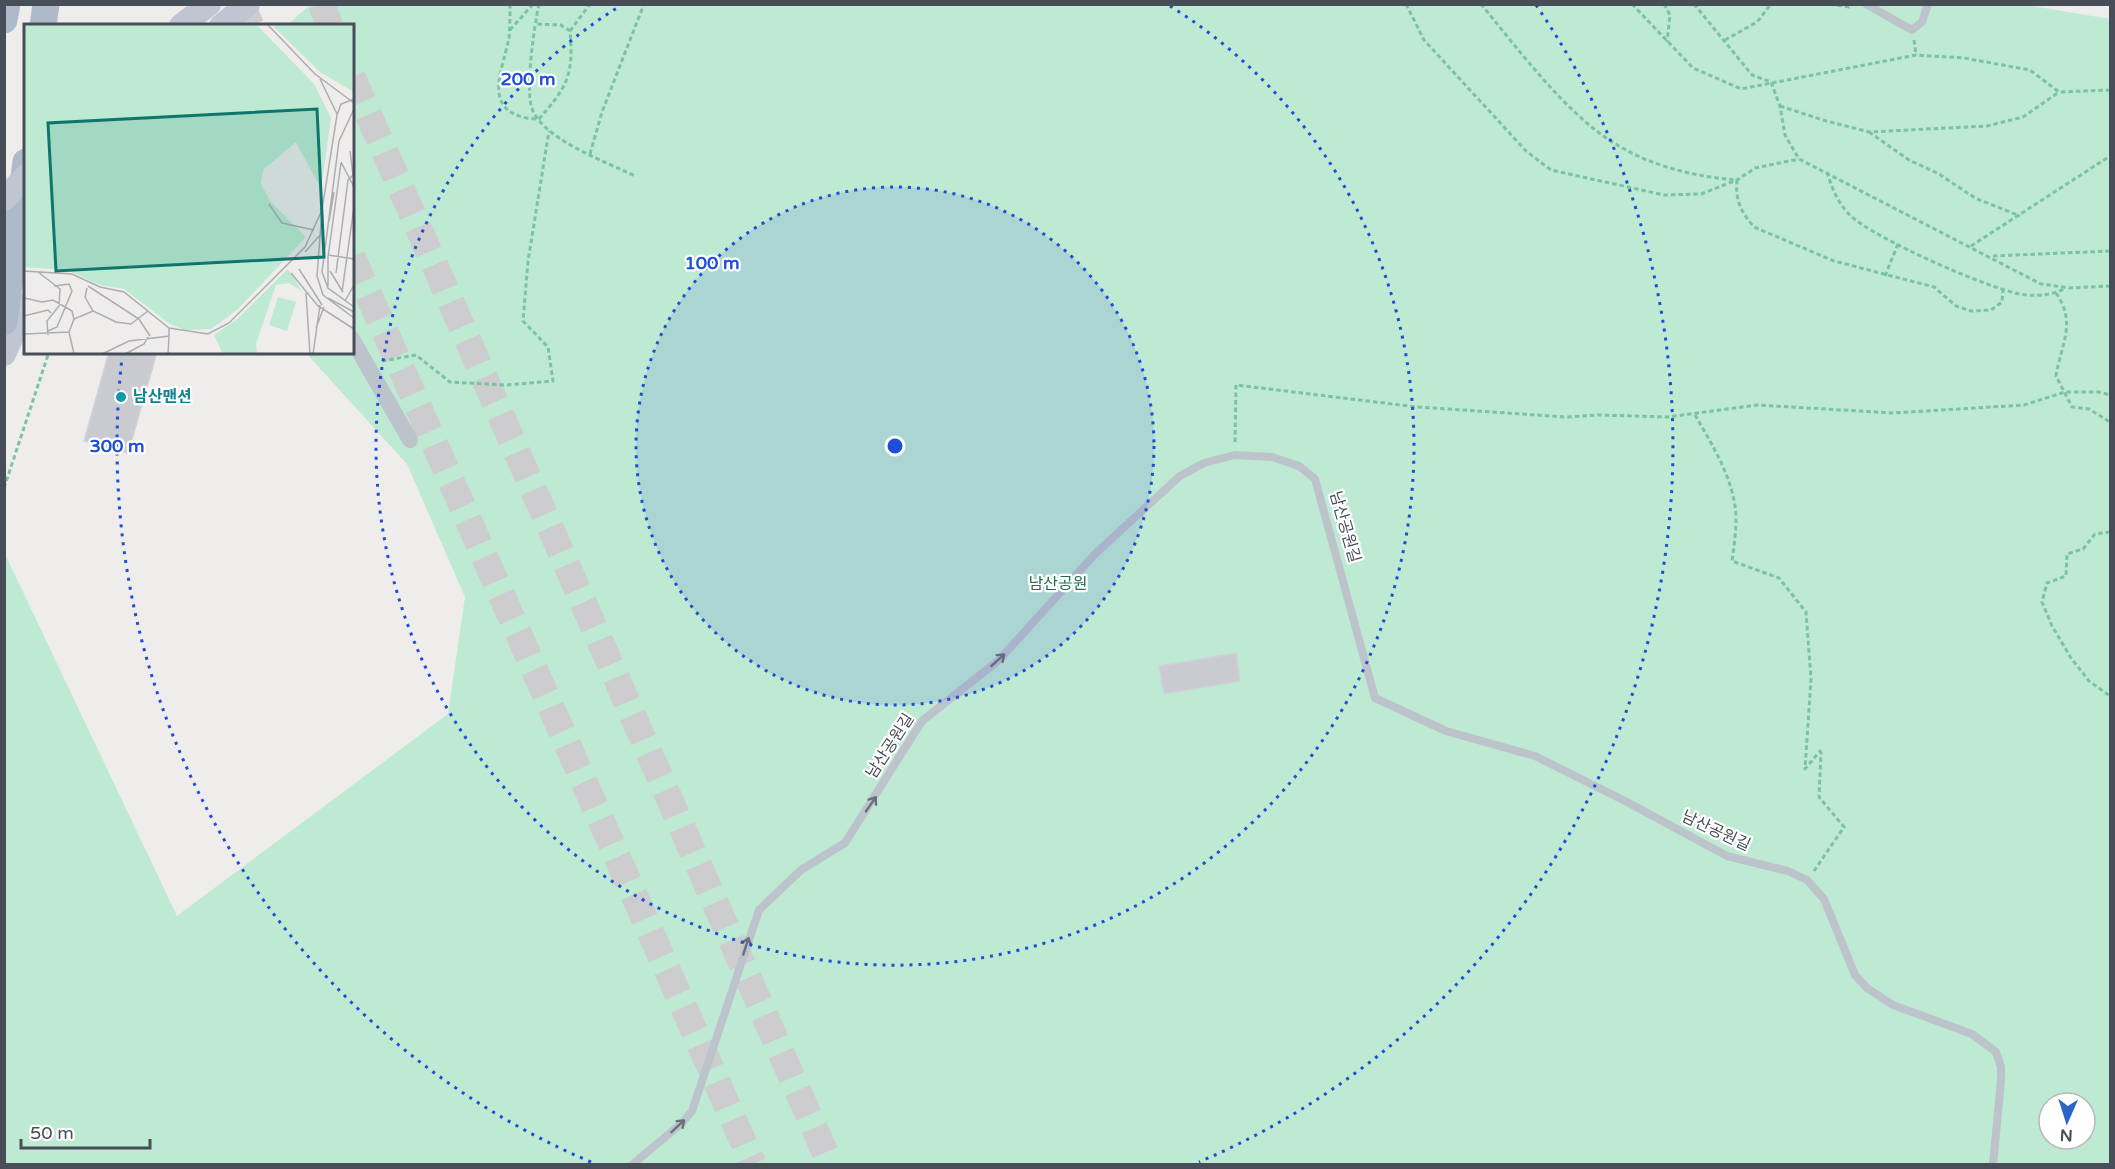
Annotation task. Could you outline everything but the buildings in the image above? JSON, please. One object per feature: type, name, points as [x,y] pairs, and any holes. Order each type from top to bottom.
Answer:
[{"type":"main road","points":[[4,20],[7,4]]},
{"type":"main road","points":[[44,24],[46,4]]},
{"type":"main road","points":[[184,24],[209,4]]},
{"type":"main road","points":[[223,24],[248,4]]},
{"type":"main road","points":[[4,322],[24,177]]},
{"type":"main road","points":[[4,199],[24,178]]},
{"type":"main road","points":[[4,354],[24,309]]},
{"type":"street","points":[[354,342],[410,440]]},
{"type":"lane","points":[[1866,4],[1912,30],[1922,22],[1928,4]]},
{"type":"lane","name":"남산공원길","points":[[633,1164],[682,1123],[692,1111],[759,910],[801,870],[845,843],[922,721],[999,660],[1095,554],[1180,476],[1204,464],[1235,455],[1272,457],[1299,466],[1315,479],[1375,698],[1446,731],[1535,756],[1726,856],[1788,871],[1808,880]]},
{"type":"lane","points":[[1808,880],[1824,899],[1855,975],[1868,988],[1893,1005],[1972,1034],[1996,1052],[2001,1067],[2001,1081],[1993,1164]]},
{"type":"path","points":[[510,4],[500,99],[512,113],[526,119],[539,119],[563,91],[570,68],[570,32],[591,4]]},
{"type":"path","points":[[509,30],[532,4]]},
{"type":"path","points":[[539,4],[535,24],[531,106],[549,131],[635,176]]},
{"type":"path","points":[[590,154],[602,112],[644,4]]},
{"type":"path","points":[[1406,4],[1424,40],[1526,151],[1551,170],[1664,195],[1701,194],[1737,180],[1755,168],[1799,159]]},
{"type":"path","points":[[1481,4],[1578,114],[1618,146],[1656,163],[1711,178],[1737,180]]},
{"type":"path","points":[[1632,4],[1693,68],[1741,89],[1916,55],[1964,58],[2030,70],[2059,92]]},
{"type":"path","points":[[1664,4],[1670,15],[1666,42]]},
{"type":"path","points":[[1694,4],[1752,75],[1771,82],[1780,105],[1785,135],[1799,159],[1992,256],[2041,284],[2066,288],[2110,286]]},
{"type":"path","points":[[1725,40],[1757,22],[1771,4]]},
{"type":"path","points":[[1830,4],[1849,7],[1853,4]]},
{"type":"path","points":[[535,24],[561,25],[570,32]]},
{"type":"path","points":[[1780,105],[1823,120],[1869,132],[1988,126],[2023,117],[2059,92],[2110,90]]},
{"type":"path","points":[[368,364],[416,355],[450,382],[506,385],[553,381],[548,347],[523,321],[528,261],[549,131]]},
{"type":"path","points":[[1869,132],[1909,160],[1939,174],[1975,198],[2020,216]]},
{"type":"path","points":[[1971,246],[2110,156]]},
{"type":"path","points":[[1827,172],[1835,196],[1850,216],[1870,230],[1973,279],[2003,289],[2025,295],[2051,295],[2066,288]]},
{"type":"path","points":[[1737,180],[1737,201],[1744,216],[1754,227],[1834,261],[1934,287],[1956,306],[1971,311],[1991,310],[2002,302],[2003,289]]},
{"type":"path","points":[[1885,276],[1898,243]]},
{"type":"path","points":[[1992,256],[2110,251]]},
{"type":"path","points":[[2056,293],[2065,307],[2068,326],[2056,376],[2072,407],[2089,410],[2110,422]]},
{"type":"path","points":[[4,488],[48,354]]},
{"type":"path","points":[[1235,455],[1236,385],[1478,412],[1566,417],[1598,415],[1657,418],[1695,415],[1758,405],[1893,413],[2024,405],[2065,392],[2099,392],[2110,395]]},
{"type":"path","points":[[1695,415],[1719,456],[1728,483],[1736,517],[1732,561],[1779,578],[1806,612],[1811,679],[1805,769],[1821,750],[1819,797],[1844,827],[1808,880]]},
{"type":"path","points":[[2110,532],[2095,534],[2083,549],[2067,554],[2066,576],[2047,583],[2042,602],[2070,658],[2089,681],[2110,696]]},
{"type":"green space","name":"남산공원","points":[[2020,4],[2110,19],[2110,1164],[5,1164],[4,552],[177,916],[448,714],[465,597],[407,464],[307,354],[354,354],[354,24],[288,24],[310,5]]},
{"type":"tunnel","points":[[241,4],[250,24]]},
{"type":"tunnel","points":[[321,4],[329,24]]},
{"type":"tunnel","points":[[354,82],[830,1164]]},
{"type":"tunnel","points":[[354,262],[753,1164]]},
{"type":"place","name":"남산맨션","points":[[121,397]]}]
